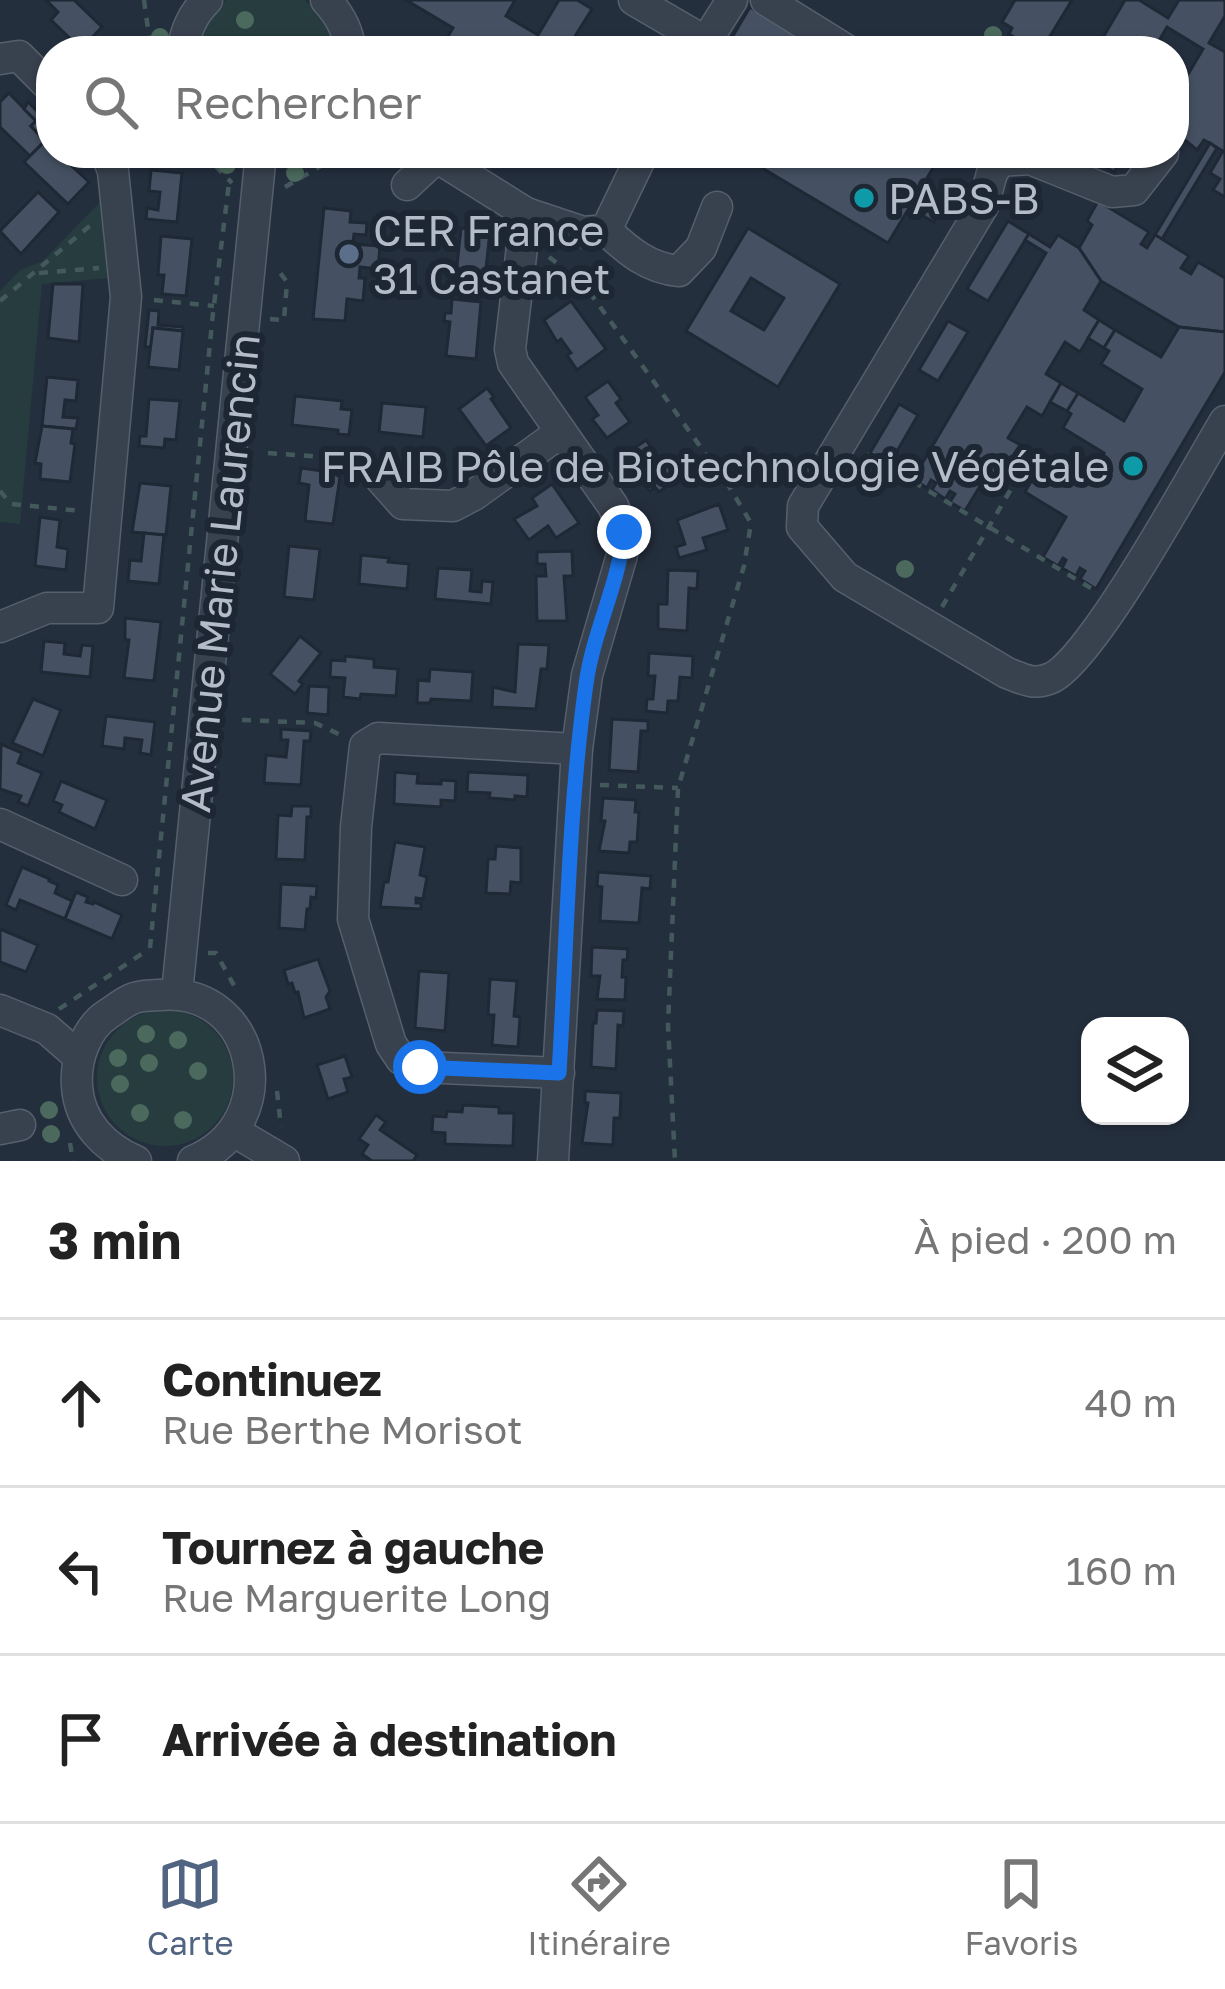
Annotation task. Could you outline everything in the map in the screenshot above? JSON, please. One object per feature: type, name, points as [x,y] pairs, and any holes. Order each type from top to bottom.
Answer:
[{"type":"street","points":[[326,0],[338,13],[348,36]]},
{"type":"street","points":[[634,0],[688,36]]},
{"type":"street","points":[[709,36],[732,0]]},
{"type":"street","points":[[766,0],[824,36]]},
{"type":"street","points":[[185,36],[193,4]]},
{"type":"street","points":[[0,59],[19,56],[36,73]]},
{"type":"street","points":[[0,628],[47,608],[98,608],[125,281],[112,168]]},
{"type":"street","name":"Avenue Marie Laurencin","points":[[177,993],[243,185],[253,168]]},
{"type":"street","points":[[407,185],[422,168]]},
{"type":"street","points":[[450,168],[525,226],[606,230],[628,251],[659,269],[679,271],[701,248],[717,207]]},
{"type":"street","points":[[606,230],[636,168]]},
{"type":"street","points":[[994,168],[983,206],[803,506],[802,527],[845,577],[1007,673],[1035,684],[1057,677],[1093,636],[1225,421]]},
{"type":"street","points":[[1077,168],[1112,193],[1134,190],[1151,168]]},
{"type":"street","points":[[525,226],[510,349],[513,363],[614,506],[624,532],[622,555],[587,675],[577,749],[553,1161]]},
{"type":"street","points":[[380,478],[403,504],[453,506],[561,432]]},
{"type":"street","points":[[559,1073],[420,1067],[401,1059],[391,1044],[352,919],[356,827],[364,746],[378,738],[577,749]]},
{"type":"street","points":[[0,824],[122,880]]},
{"type":"street","points":[[120,1158],[81,1110],[76,1085],[79,1057],[101,1018],[134,997],[177,993],[210,1005],[236,1029],[248,1056],[252,1084],[235,1132],[209,1155],[194,1161]]},
{"type":"street","points":[[0,1010],[47,1029],[79,1057]]},
{"type":"street","points":[[235,1132],[284,1161]]},
{"type":"path","points":[[142,1],[148,36]]},
{"type":"path","points":[[222,168],[243,185],[286,187],[318,168]]},
{"type":"path","name":"Avenue Marie Laurencin","points":[[150,949],[214,307],[243,185]]},
{"type":"path","points":[[0,301],[116,203]]},
{"type":"path","points":[[525,226],[584,283],[751,523],[744,566],[678,788],[668,1024],[675,1161]]},
{"type":"path","points":[[34,274],[125,281],[214,307]]},
{"type":"path","points":[[842,439],[1114,602]]},
{"type":"path","points":[[268,453],[338,458],[380,478]]},
{"type":"path","points":[[930,627],[1022,472]]},
{"type":"path","points":[[0,491],[11,504],[106,514]]},
{"type":"path","points":[[242,720],[315,723],[364,746]]},
{"type":"path","points":[[576,784],[678,788]]},
{"type":"green space","points":[[226,0],[305,0],[326,22],[330,36],[202,36]]},
{"type":"green space","points":[[102,200],[108,278],[42,284],[20,524],[0,522],[0,291],[20,270],[43,261]]},
{"type":"green space","points":[[165,1010],[191,1015],[213,1030],[228,1052],[233,1078],[228,1104],[213,1126],[191,1141],[165,1146],[139,1141],[117,1126],[102,1104],[97,1078],[102,1052],[117,1030],[139,1015]]},
{"type":"building","points":[[46,0],[74,0],[102,27],[93,36],[68,36],[51,20],[58,12]]},
{"type":"building","points":[[406,0],[515,0],[506,16],[538,35],[559,0],[577,0],[592,9],[575,36],[448,36],[453,28]]},
{"type":"building","points":[[1015,0],[1072,0],[1050,36],[1012,36],[1012,28],[1002,22]]},
{"type":"building","points":[[1125,0],[1139,0],[1168,18],[1179,0],[1225,0],[1225,16],[1209,43],[1225,52],[1225,197],[1213,190],[1220,179],[1210,173],[1223,151],[1204,140],[1197,150],[1189,143],[1189,73],[1203,49],[1189,36],[1167,27],[1162,36],[1104,36]]},
{"type":"building","points":[[750,7],[797,36],[733,36]]},
{"type":"building","points":[[9,93],[36,121],[31,126],[36,131],[36,150],[30,156],[0,127],[0,102]]},
{"type":"building","points":[[28,102],[36,110],[36,121],[24,109]]},
{"type":"building","points":[[1210,143],[1217,148],[1162,239],[1155,235]]},
{"type":"building","points":[[36,150],[36,168],[74,168],[89,182],[68,204],[24,162]]},
{"type":"building","name":"PABS-B","points":[[762,168],[933,168],[888,243]]},
{"type":"building","points":[[151,170],[182,173],[177,222],[146,219],[147,208],[158,210],[160,192],[149,191]]},
{"type":"building","points":[[944,183],[953,189],[934,222],[923,216]]},
{"type":"building","points":[[38,192],[59,212],[21,254],[0,231]]},
{"type":"building","points":[[1098,201],[1149,232],[1141,244],[1147,248],[1155,235],[1189,256],[1181,268],[1191,274],[1198,262],[1225,278],[1225,332],[1179,327],[1101,281],[1079,248]]},
{"type":"building","points":[[324,208],[351,211],[350,222],[367,223],[366,235],[354,234],[353,244],[380,246],[378,269],[360,267],[359,278],[365,278],[363,301],[347,299],[345,321],[313,319]]},
{"type":"building","points":[[1008,221],[1029,234],[988,301],[967,289]]},
{"type":"building","points":[[461,228],[490,231],[488,290],[459,286]]},
{"type":"building","points":[[748,228],[840,284],[778,387],[686,331]],"holes":[[[751,278],[784,298],[764,330],[731,311]]]},
{"type":"building","points":[[1029,234],[1050,247],[1058,235],[1079,248],[1101,281],[1084,310],[1099,320],[1080,352],[1065,342],[1046,374],[1061,383],[1042,416],[1027,407],[1008,438],[1024,447],[1004,480],[989,471],[965,511],[950,502],[955,494],[950,491],[945,499],[932,490],[936,483],[931,480],[927,488],[913,479],[1046,253],[1025,240]]},
{"type":"building","points":[[161,236],[192,239],[186,296],[162,294],[164,275],[158,275]]},
{"type":"building","points":[[53,284],[83,284],[79,342],[48,338]]},
{"type":"building","points":[[452,299],[481,302],[476,359],[446,356],[450,322],[444,321],[445,313],[451,313]]},
{"type":"building","points":[[571,301],[606,349],[577,370],[567,355],[571,353],[561,339],[557,342],[544,320]]},
{"type":"building","points":[[149,310],[159,311],[158,325],[183,327],[183,331],[153,328],[151,347],[145,347]]},
{"type":"building","points":[[1099,320],[1115,330],[1104,348],[1088,338]]},
{"type":"building","points":[[948,321],[968,332],[938,381],[919,370]]},
{"type":"building","name":"FRAIB Pôle de Biotechnologie Végétale","points":[[1179,327],[1225,332],[1225,372],[1096,589],[1080,579],[1085,571],[1080,568],[1076,576],[1062,568],[1063,558],[1058,566],[1043,557],[1066,517],[1025,492],[1033,478],[1028,476],[1040,456],[1086,484],[1104,453],[1063,428],[1071,414],[1067,411],[1078,393],[1124,421],[1142,389],[1101,364],[1109,351],[1104,348],[1115,330],[1161,357]]},
{"type":"building","points":[[153,328],[183,331],[179,370],[148,367]]},
{"type":"building","points":[[47,377],[78,380],[76,401],[65,400],[63,417],[78,418],[76,429],[42,426]]},
{"type":"building","points":[[608,381],[630,422],[607,438],[592,419],[598,415],[585,397]]},
{"type":"building","points":[[1061,383],[1078,393],[1067,411],[1050,402]]},
{"type":"building","points":[[487,388],[511,428],[486,446],[459,409]]},
{"type":"building","points":[[295,396],[342,401],[341,409],[352,410],[349,435],[292,425]]},
{"type":"building","points":[[149,399],[180,401],[176,440],[165,439],[164,448],[139,446],[140,436],[146,436]]},
{"type":"building","points":[[382,403],[426,407],[423,437],[379,432]]},
{"type":"building","points":[[899,404],[918,415],[889,465],[870,453]]},
{"type":"building","points":[[42,426],[73,429],[70,482],[40,479],[41,464],[35,463]]},
{"type":"building","points":[[646,440],[664,465],[672,459],[680,469],[672,475],[675,480],[659,492],[655,487],[650,491],[620,458]]},
{"type":"building","points":[[1024,447],[1040,456],[1028,476],[1012,466]]},
{"type":"building","points":[[301,468],[340,477],[333,524],[305,521],[309,485],[299,483]]},
{"type":"building","points":[[140,483],[171,486],[166,535],[132,532]]},
{"type":"building","points":[[552,484],[579,523],[556,538],[548,526],[529,540],[514,519],[537,506],[532,498]]},
{"type":"building","points":[[719,504],[728,530],[703,538],[707,550],[679,558],[676,547],[685,544],[677,520]]},
{"type":"building","points":[[40,517],[60,520],[57,547],[68,549],[66,570],[35,566]]},
{"type":"building","points":[[144,533],[164,535],[159,584],[128,581],[130,560],[141,561]]},
{"type":"building","points":[[289,546],[320,549],[314,600],[284,597]]},
{"type":"building","points":[[572,551],[573,576],[564,576],[567,621],[537,621],[536,576],[546,576],[545,564],[537,564],[537,552]]},
{"type":"building","points":[[361,555],[409,564],[407,589],[359,584]]},
{"type":"building","points":[[438,568],[472,570],[470,591],[481,592],[482,581],[493,582],[491,604],[435,599]]},
{"type":"building","points":[[668,570],[698,571],[697,589],[689,588],[687,631],[658,629],[658,604],[667,604]]},
{"type":"building","points":[[125,618],[161,622],[154,681],[124,678],[129,640],[125,640]]},
{"type":"building","points":[[300,636],[321,653],[295,694],[270,674]]},
{"type":"building","points":[[44,641],[65,643],[64,654],[80,656],[82,645],[93,646],[90,677],[41,672]]},
{"type":"building","points":[[518,644],[549,645],[536,709],[492,707],[493,687],[515,692]]},
{"type":"building","points":[[649,653],[693,656],[692,678],[680,677],[678,701],[668,701],[667,713],[646,711],[647,699],[653,699],[655,676],[648,676]]},
{"type":"building","points":[[345,656],[374,659],[374,667],[398,669],[396,696],[343,697],[345,678],[330,677],[331,660],[345,661]]},
{"type":"building","points":[[430,669],[473,672],[471,701],[417,703],[418,680],[429,681]]},
{"type":"building","points":[[309,686],[329,687],[328,715],[307,713]]},
{"type":"building","points":[[33,699],[61,710],[43,756],[12,743]]},
{"type":"building","points":[[106,716],[155,722],[151,755],[140,753],[142,740],[125,738],[124,749],[102,746]]},
{"type":"building","points":[[612,719],[648,721],[648,731],[641,731],[638,772],[609,770]]},
{"type":"building","points":[[281,729],[311,731],[310,741],[304,741],[301,785],[264,783],[266,755],[286,757],[288,740],[281,740]]},
{"type":"building","points":[[1,744],[22,753],[18,763],[42,773],[28,806],[18,802],[21,796],[0,789]]},
{"type":"building","points":[[395,772],[418,774],[417,783],[456,781],[455,801],[441,800],[441,807],[394,804]]},
{"type":"building","points":[[468,772],[528,775],[527,797],[489,798],[490,793],[467,792]]},
{"type":"building","points":[[61,781],[107,800],[95,829],[59,812],[62,805],[53,801]]},
{"type":"building","points":[[603,798],[636,800],[637,842],[630,842],[629,853],[599,851],[605,821],[601,821]]},
{"type":"building","points":[[292,806],[311,806],[305,860],[276,859],[278,815],[291,816]]},
{"type":"building","points":[[395,842],[425,847],[420,875],[427,877],[423,899],[416,898],[421,909],[380,907]]},
{"type":"building","points":[[496,846],[521,848],[521,883],[511,882],[510,894],[486,893],[488,859],[495,859]]},
{"type":"building","points":[[22,867],[50,879],[58,885],[55,893],[72,901],[65,919],[20,900],[16,910],[6,905]]},
{"type":"building","points":[[598,872],[651,876],[650,889],[642,888],[639,923],[600,921]]},
{"type":"building","points":[[281,884],[317,886],[305,930],[279,928]]},
{"type":"building","points":[[76,892],[88,897],[86,902],[122,915],[112,939],[65,919]]},
{"type":"building","points":[[0,929],[38,945],[26,972],[0,962]]},
{"type":"building","points":[[592,947],[628,949],[622,977],[626,977],[625,1000],[597,999],[600,976],[591,976]]},
{"type":"building","points":[[318,959],[330,991],[326,997],[330,1009],[304,1018],[298,992],[288,984],[284,970]]},
{"type":"building","points":[[419,971],[449,973],[445,1031],[415,1028]]},
{"type":"building","points":[[490,979],[517,981],[518,1047],[492,1045]]},
{"type":"building","points":[[597,1010],[624,1011],[623,1026],[618,1025],[616,1069],[591,1067]]},
{"type":"building","points":[[345,1056],[352,1077],[344,1079],[348,1092],[328,1099],[317,1065]]},
{"type":"building","points":[[585,1091],[621,1093],[613,1145],[582,1143],[588,1103]]},
{"type":"building","points":[[463,1105],[499,1107],[499,1113],[514,1113],[513,1146],[445,1144],[445,1133],[432,1132],[433,1116],[462,1112]]},
{"type":"building","points":[[376,1115],[386,1122],[380,1130],[417,1155],[413,1161],[372,1161],[362,1154],[368,1145],[359,1139]]},
{"type":"place","name":"PABS-B","points":[[864,198]]},
{"type":"place","name":"CER France 31 Castanet","points":[[349,254]]},
{"type":"place","name":"FRAIB Pôle de Biotechnologie Végétale","points":[[1133,466]]},
{"type":"route","points":[[420,1067],[559,1073],[577,749],[587,675],[622,555],[624,532]]}]
